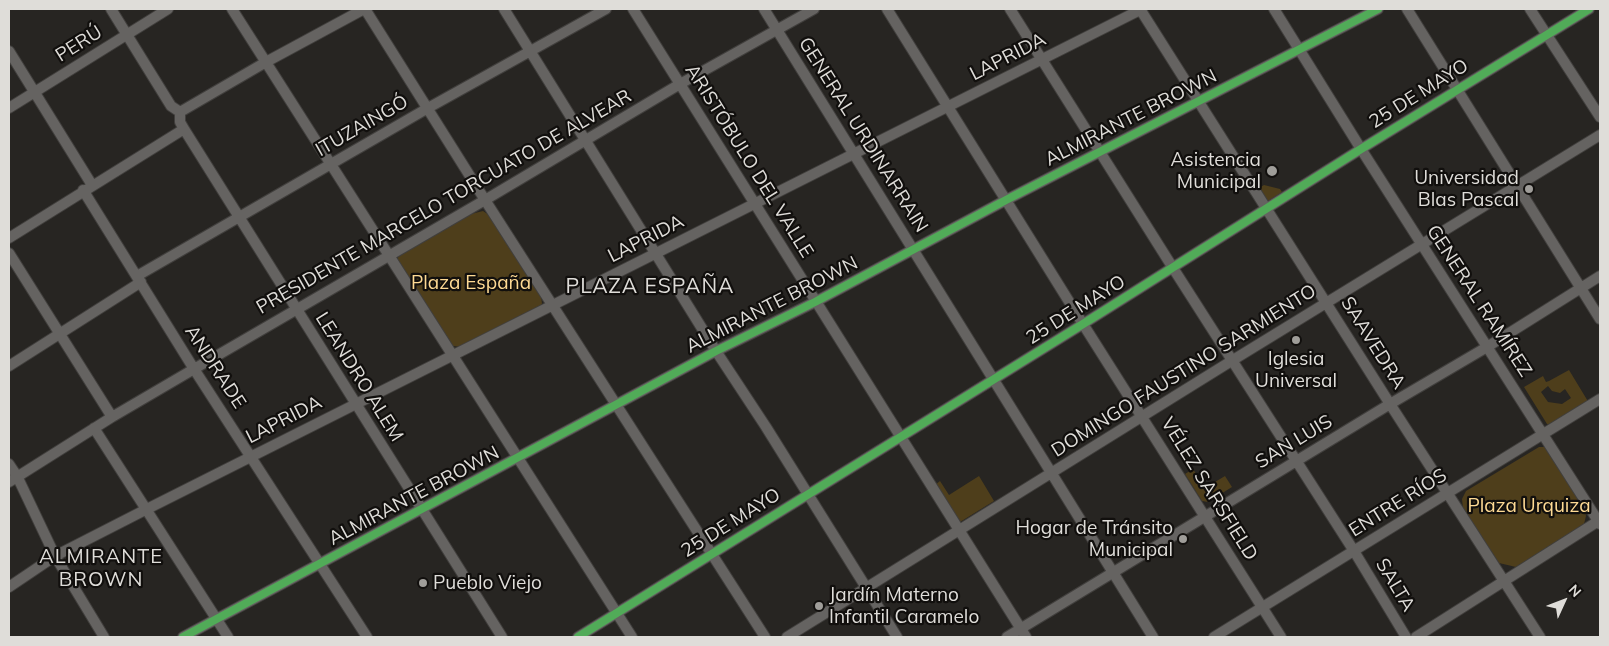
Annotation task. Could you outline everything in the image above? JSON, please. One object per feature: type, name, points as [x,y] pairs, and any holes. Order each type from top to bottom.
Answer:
[{"type":"street","name":"LEANDRO ALEM","points":[[111,9],[171,106],[180,112],[180,122],[184,129],[502,637]]},
{"type":"street","name":"PERÚ","points":[[9,108],[168,9]]},
{"type":"street","points":[[232,9],[632,637]]},
{"type":"street","points":[[180,112],[266,62],[365,9],[765,637]]},
{"type":"street","points":[[504,9],[896,637]]},
{"type":"street","name":"ITUZAINGÓ","points":[[9,366],[60,334],[139,279],[239,217],[428,108],[606,9]]},
{"type":"street","name":"ARISTÓBULO DEL VALLE","points":[[633,9],[1023,633]]},
{"type":"street","name":"GENERAL URDINARRAIN","points":[[764,9],[1153,637]]},
{"type":"street","name":"PRESIDENTE MARCELO TORCUATO DE ALVEAR","points":[[13,479],[112,417],[296,309],[485,200],[680,84],[814,9]]},
{"type":"street","name":"VÉLEZ SARSFIELD","points":[[887,9],[1281,637]]},
{"type":"street","name":"SALTA","points":[[1010,9],[1354,551],[1406,637]]},
{"type":"street","name":"LAPRIDA","points":[[9,587],[55,556],[145,510],[1141,9]]},
{"type":"street","name":"SAAVEDRA","points":[[1141,9],[1390,404],[1540,637]]},
{"type":"street","name":"GENERAL RAMÍREZ","points":[[1274,9],[1422,245],[1600,522]]},
{"type":"street","name":"ALMIRANTE BROWN","points":[[183,637],[716,351],[815,302],[1006,200],[1378,9]]},
{"type":"street","points":[[1407,9],[1600,319]]},
{"type":"street","points":[[1530,9],[1600,117]]},
{"type":"street","name":"25 DE MAYO","points":[[578,637],[1589,9]]},
{"type":"street","name":"ANDRADE","points":[[9,51],[35,92],[139,279],[194,369],[367,637]]},
{"type":"street","points":[[9,238],[184,129]]},
{"type":"street","name":"DOMINGO FAUSTINO SARMIENTO","points":[[787,637],[1600,135]]},
{"type":"street","points":[[9,253],[112,417]]},
{"type":"street","name":"SAN LUIS","points":[[1007,637],[1023,633],[1113,572],[1487,347],[1600,276]]},
{"type":"street","name":"ENTRE RÍOS","points":[[1214,637],[1600,399]]},
{"type":"street","points":[[94,428],[228,637]]},
{"type":"street","points":[[9,464],[13,479],[55,556],[104,637]]},
{"type":"street","points":[[1416,637],[1600,522]]},
{"type":"green space","points":[[1264,185],[1280,189],[1284,195],[1268,204],[1259,188]]},
{"type":"green space","name":"Plaza España","points":[[483,211],[492,217],[541,295],[542,304],[535,311],[462,347],[453,346],[442,335],[398,266],[398,257],[471,214]]},
{"type":"green space","points":[[1569,370],[1589,403],[1554,425],[1547,424],[1524,387],[1543,376],[1546,382]],"holes":[[[1548,386],[1552,391],[1560,393],[1565,389],[1571,398],[1562,404],[1548,402],[1541,392]]]},
{"type":"green space","name":"Plaza Urquiza","points":[[1539,447],[1546,447],[1584,507],[1586,516],[1584,524],[1516,567],[1499,563],[1463,508],[1462,499],[1466,491]]},
{"type":"green space","points":[[1193,469],[1205,488],[1225,476],[1232,487],[1208,502],[1202,501],[1185,474]]},
{"type":"green space","points":[[979,476],[994,501],[960,522],[935,485],[940,481],[949,495]]},
{"type":"cycle path","points":[[183,637],[716,351],[815,302],[1006,200],[1378,9]]},
{"type":"cycle path","points":[[578,637],[1589,9]]},
{"type":"place","name":"Asistencia Municipal","points":[[1272,171]]},
{"type":"place","name":"Universidad Blas Pascal","points":[[1529,189]]},
{"type":"place","name":"Iglesia Universal","points":[[1296,340]]},
{"type":"place","name":"Hogar de Tránsito Municipal","points":[[1183,539]]},
{"type":"place","name":"Pueblo Viejo","points":[[423,583]]},
{"type":"place","name":"Jardín Materno Infantil Caramelo","points":[[819,606]]},
{"type":"district","name":"PLAZA ESPAÑA","points":[[650,287]]},
{"type":"district","name":"ALMIRANTE BROWN","points":[[101,568]]}]
